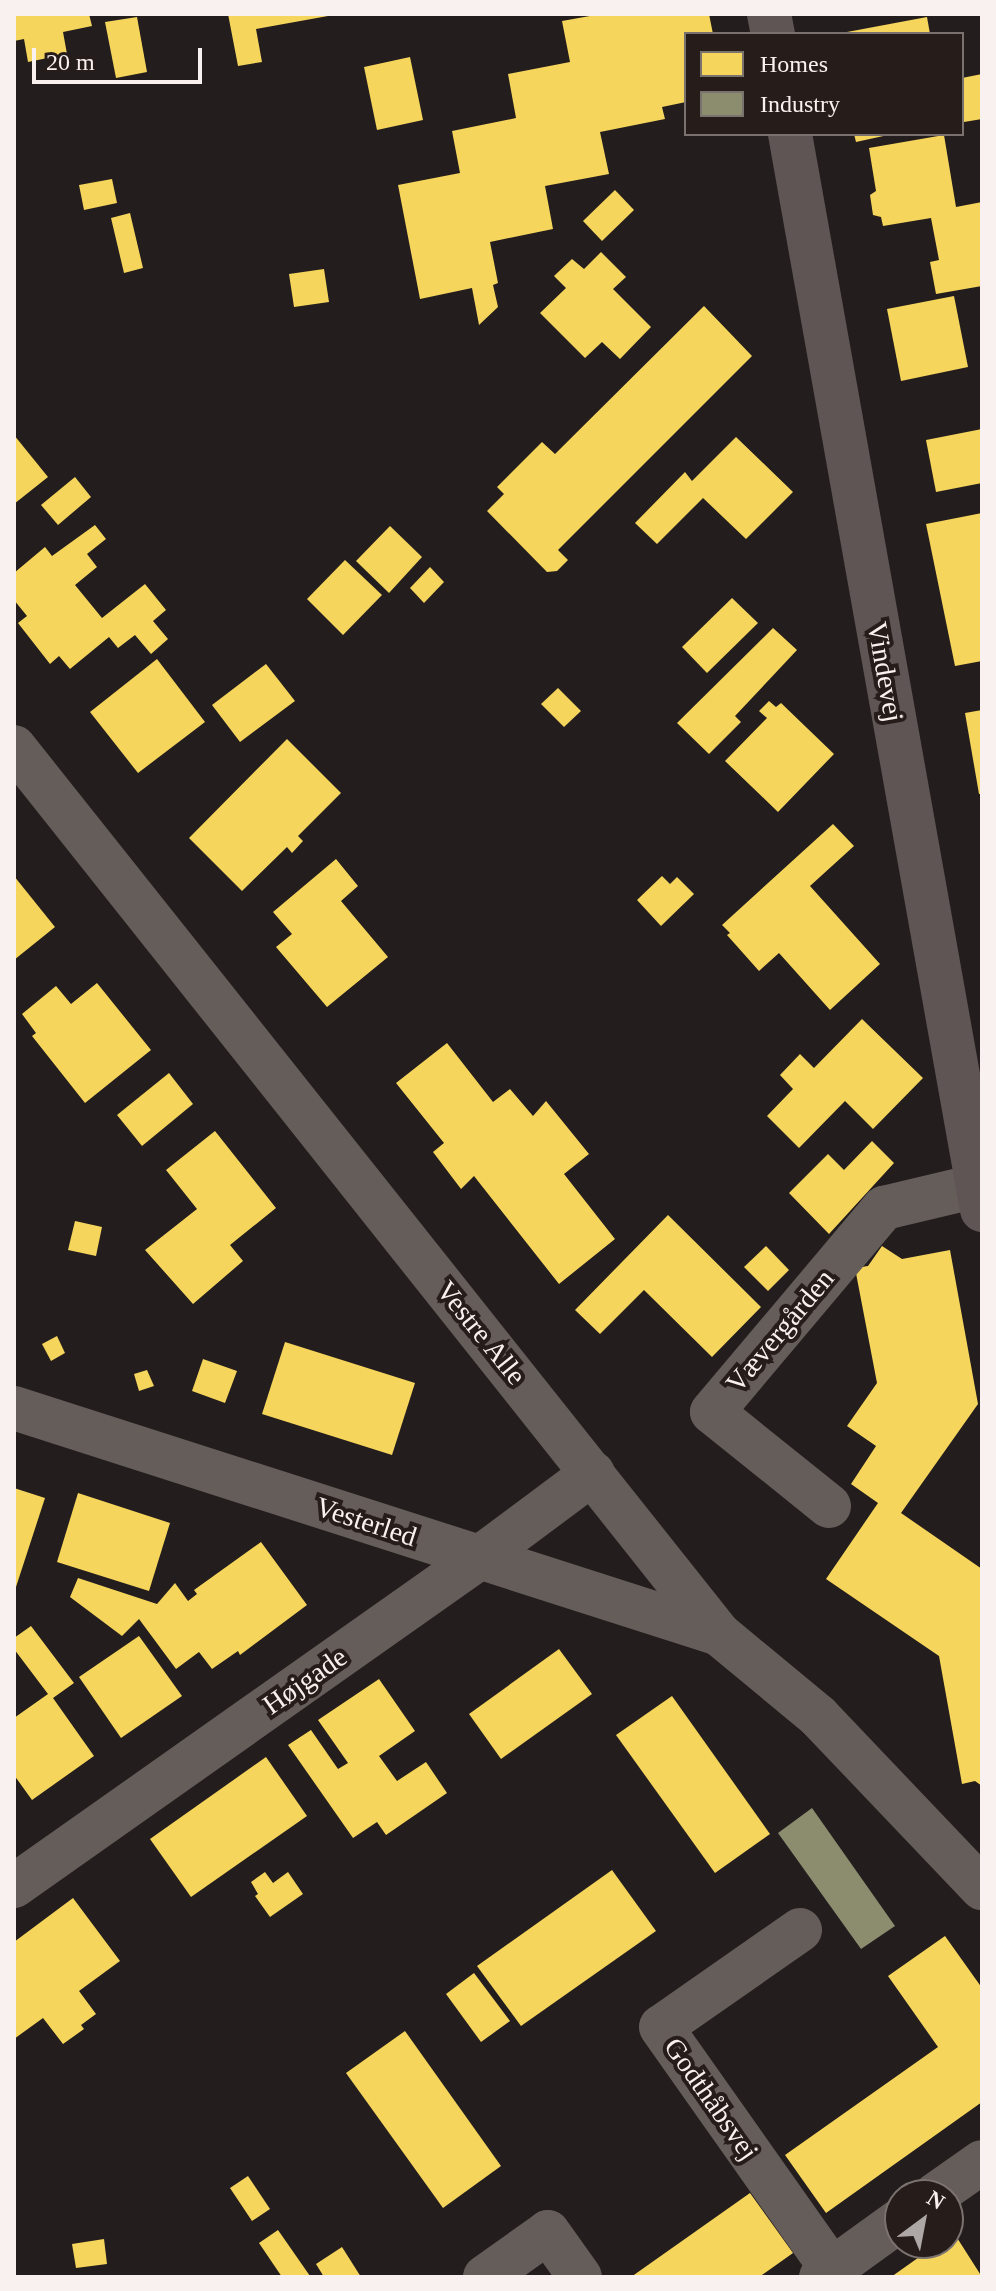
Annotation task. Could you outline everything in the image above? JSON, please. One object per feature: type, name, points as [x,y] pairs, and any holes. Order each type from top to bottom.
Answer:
[{"type":"street","name":"Vindevej","points":[[790,136],[979,1198]]},
{"type":"street","name":"Vestre Alle","points":[[14,747],[719,1634],[818,1716],[982,1888]]},
{"type":"street","name":"Vævergården","points":[[829,1506],[712,1412],[884,1208],[979,1198]]},
{"type":"street","name":"Vesterled","points":[[14,1408],[719,1634]]},
{"type":"street","name":"Højgade","points":[[14,1886],[479,1558],[593,1473]]},
{"type":"street","name":"Godthåbsvej","points":[[800,1930],[661,2027],[826,2273],[884,2231]]},
{"type":"street","points":[[958,2179],[982,2162]]},
{"type":"street","points":[[485,2277],[548,2232],[580,2277]]},
{"type":"building: Homes","points":[[14,14],[89,14],[92,26],[63,32],[67,54],[28,62],[24,39],[14,41]]},
{"type":"building: Homes","points":[[228,14],[328,16],[256,29],[262,62],[238,66]]},
{"type":"building: Homes","points":[[601,14],[709,14],[713,32],[684,32],[684,102],[662,107],[665,119],[600,132],[609,174],[545,186],[553,229],[490,242],[498,283],[493,285],[498,307],[479,325],[472,288],[420,299],[398,185],[460,173],[452,131],[516,118],[508,74],[570,62],[562,21]]},
{"type":"building: Homes","points":[[137,17],[147,72],[116,78],[105,22]]},
{"type":"building: Homes","points":[[927,17],[930,32],[847,32]]},
{"type":"building: Homes","points":[[410,57],[423,120],[377,130],[364,67]]},
{"type":"building: Homes","points":[[982,74],[982,119],[964,122],[964,78]]},
{"type":"building: Homes","points":[[854,136],[883,136],[856,142]]},
{"type":"building: Homes","points":[[944,136],[956,207],[982,202],[982,286],[936,294],[930,262],[939,260],[931,218],[883,226],[881,217],[873,215],[870,195],[876,191],[869,148]]},
{"type":"building: Homes","points":[[112,179],[117,203],[84,210],[79,185]]},
{"type":"building: Homes","points":[[615,190],[634,210],[602,241],[583,221]]},
{"type":"building: Homes","points":[[130,213],[143,268],[124,273],[111,218]]},
{"type":"building: Homes","points":[[601,252],[626,277],[613,289],[651,327],[620,359],[602,342],[585,358],[540,313],[566,288],[554,276],[572,259],[584,269]]},
{"type":"building: Homes","points":[[324,269],[329,302],[294,307],[289,274]]},
{"type":"building: Homes","points":[[954,296],[968,367],[901,381],[887,309]]},
{"type":"building: Homes","points":[[704,306],[752,356],[558,550],[568,560],[557,571],[547,572],[487,511],[504,494],[497,487],[542,442],[555,454]]},
{"type":"building: Homes","points":[[982,429],[982,483],[936,492],[926,440]]},
{"type":"building: Homes","points":[[14,435],[48,477],[14,504]]},
{"type":"building: Homes","points":[[736,437],[793,492],[746,539],[703,498],[657,544],[635,523],[685,472],[692,481]]},
{"type":"building: Homes","points":[[75,477],[91,497],[58,525],[41,505]]},
{"type":"building: Homes","points":[[982,513],[982,661],[955,666],[926,524]]},
{"type":"building: Homes","points":[[95,525],[106,539],[87,554],[97,567],[75,585],[102,618],[145,584],[166,610],[153,621],[168,639],[151,654],[135,635],[118,648],[109,637],[70,669],[59,656],[50,664],[18,623],[27,616],[14,600],[14,573],[45,547],[52,556]]},
{"type":"building: Homes","points":[[390,526],[422,557],[389,593],[356,561]]},
{"type":"building: Homes","points":[[345,560],[382,595],[343,635],[307,599]]},
{"type":"building: Homes","points":[[430,567],[444,582],[424,603],[410,588]]},
{"type":"building: Homes","points":[[732,598],[758,623],[707,673],[682,647]]},
{"type":"building: Homes","points":[[773,628],[797,650],[735,716],[741,722],[709,754],[677,723]]},
{"type":"building: Homes","points":[[157,659],[205,722],[138,773],[90,712]]},
{"type":"building: Homes","points":[[266,664],[295,701],[240,742],[212,705]]},
{"type":"building: Homes","points":[[558,688],[581,711],[564,727],[541,704]]},
{"type":"building: Homes","points":[[769,701],[776,707],[781,703],[834,754],[778,812],[725,761],[767,718],[759,711]]},
{"type":"building: Homes","points":[[982,710],[982,794],[979,794],[965,713]]},
{"type":"building: Homes","points":[[287,739],[341,793],[298,836],[303,841],[292,853],[287,847],[242,891],[189,838]]},
{"type":"building: Homes","points":[[833,824],[854,846],[810,886],[880,964],[830,1010],[779,953],[759,971],[722,925]]},
{"type":"building: Homes","points":[[336,859],[358,886],[341,901],[388,957],[327,1007],[276,947],[292,934],[273,912]]},
{"type":"building: Homes","points":[[14,876],[55,927],[14,960]]},
{"type":"building: Homes","points":[[662,876],[670,884],[677,877],[694,894],[661,926],[637,900]]},
{"type":"building: Homes","points":[[97,983],[151,1050],[85,1103],[32,1036],[36,1033],[22,1014],[56,986],[71,1004]]},
{"type":"building: Homes","points":[[862,1019],[923,1078],[873,1129],[845,1101],[799,1148],[767,1116],[793,1089],[780,1075],[800,1054],[814,1068]]},
{"type":"building: Homes","points":[[447,1043],[493,1102],[510,1089],[533,1116],[546,1101],[589,1154],[564,1174],[615,1239],[559,1284],[474,1176],[461,1189],[433,1152],[444,1143],[396,1083]]},
{"type":"building: Homes","points":[[169,1073],[193,1104],[142,1146],[117,1115]]},
{"type":"building: Homes","points":[[215,1131],[276,1208],[230,1245],[243,1261],[193,1304],[145,1250],[197,1209],[166,1170]]},
{"type":"building: Homes","points":[[872,1141],[894,1163],[829,1234],[789,1193],[828,1154],[844,1170]]},
{"type":"building: Homes","points":[[668,1215],[761,1307],[712,1357],[644,1290],[600,1334],[575,1310]]},
{"type":"building: Homes","points":[[75,1221],[102,1227],[96,1256],[68,1250]]},
{"type":"building: Homes","points":[[766,1246],[789,1270],[768,1291],[744,1267]]},
{"type":"building: Homes","points":[[882,1246],[902,1259],[950,1250],[978,1404],[901,1513],[982,1569],[982,1786],[975,1781],[962,1784],[939,1656],[826,1579],[878,1503],[851,1484],[876,1446],[847,1426],[877,1383],[855,1268],[868,1266]]},
{"type":"building: Homes","points":[[57,1336],[65,1353],[51,1361],[42,1344]]},
{"type":"building: Homes","points":[[285,1342],[415,1383],[392,1455],[262,1414]]},
{"type":"building: Homes","points":[[203,1359],[237,1371],[225,1403],[192,1391]]},
{"type":"building: Homes","points":[[147,1370],[154,1386],[139,1391],[134,1374]]},
{"type":"building: Homes","points":[[14,1488],[45,1498],[15,1590],[14,1590]]},
{"type":"building: Homes","points":[[78,1493],[170,1523],[149,1591],[57,1562]]},
{"type":"building: Homes","points":[[261,1542],[307,1605],[240,1655],[238,1651],[212,1669],[199,1652],[176,1669],[139,1619],[122,1636],[70,1597],[78,1578],[157,1604],[175,1583],[188,1601],[197,1594],[194,1590]]},
{"type":"building: Homes","points":[[31,1626],[74,1683],[53,1698],[94,1756],[32,1800],[14,1775],[14,1718],[48,1694],[14,1649],[14,1638]]},
{"type":"building: Homes","points":[[139,1636],[182,1696],[121,1738],[79,1677]]},
{"type":"building: Homes","points":[[559,1649],[592,1694],[501,1759],[469,1714]]},
{"type":"building: Homes","points":[[379,1679],[415,1731],[379,1756],[397,1781],[426,1762],[447,1793],[386,1835],[377,1822],[353,1838],[288,1745],[311,1730],[338,1769],[348,1763],[318,1720]]},
{"type":"building: Homes","points":[[672,1696],[770,1834],[715,1873],[616,1735]]},
{"type":"building: Homes","points":[[266,1757],[307,1816],[191,1897],[150,1839]]},
{"type":"building: Homes","points":[[612,1870],[656,1931],[521,2026],[477,1966]]},
{"type":"building: Homes","points":[[265,1872],[273,1883],[288,1872],[303,1894],[270,1917],[255,1896],[258,1894],[251,1882]]},
{"type":"building: Homes","points":[[73,1898],[120,1961],[79,1991],[96,2014],[81,2025],[84,2029],[63,2044],[43,2018],[14,2039],[14,1942]]},
{"type":"building: Homes","points":[[945,1936],[982,1988],[982,2102],[826,2213],[785,2155],[938,2047],[888,1976]]},
{"type":"building: Homes","points":[[474,1973],[510,2021],[481,2042],[446,1994]]},
{"type":"building: Homes","points":[[405,2031],[501,2166],[443,2208],[346,2073]]},
{"type":"building: Homes","points":[[248,2176],[270,2209],[252,2221],[230,2188]]},
{"type":"building: Homes","points":[[750,2193],[793,2253],[759,2277],[631,2277]]},
{"type":"building: Homes","points":[[278,2230],[310,2276],[282,2277],[259,2243]]},
{"type":"building: Homes","points":[[104,2239],[107,2264],[76,2268],[72,2244]]},
{"type":"building: Homes","points":[[342,2247],[361,2277],[324,2277],[316,2264]]},
{"type":"building: Homes","points":[[964,2249],[982,2277],[891,2277],[916,2259],[964,2259]]},
{"type":"building: Industry","points":[[812,1808],[895,1926],[861,1949],[778,1833]]}]
